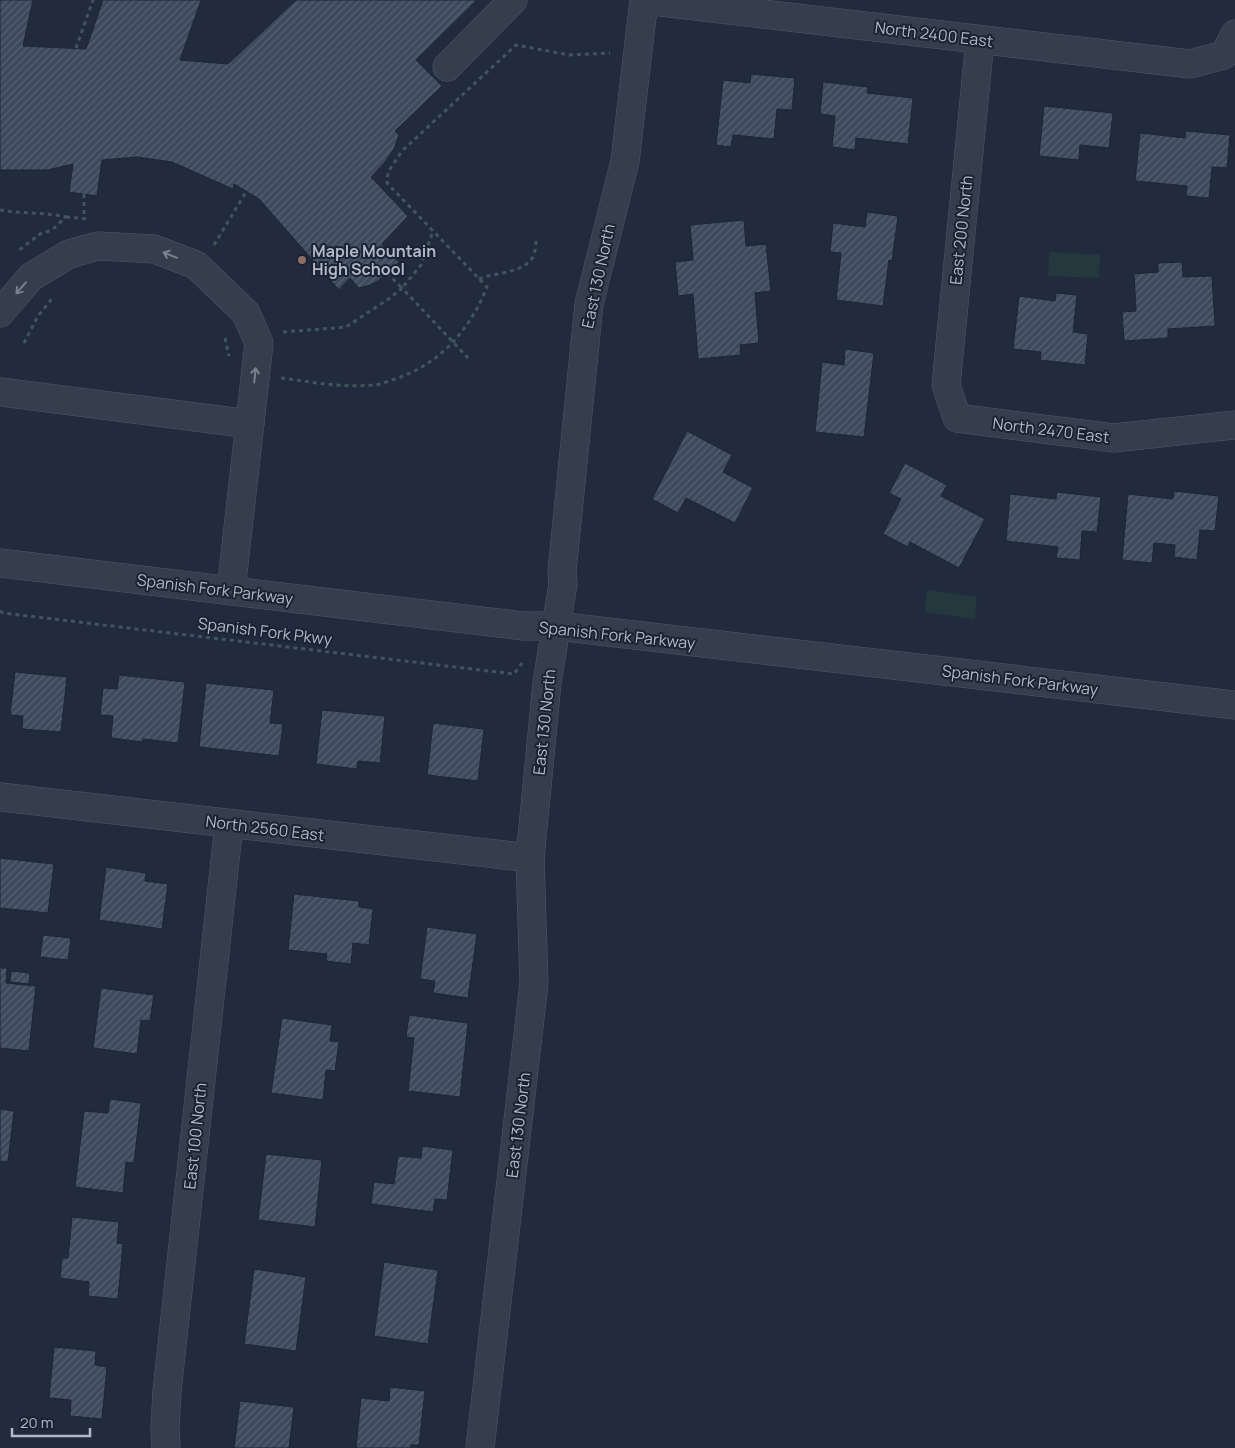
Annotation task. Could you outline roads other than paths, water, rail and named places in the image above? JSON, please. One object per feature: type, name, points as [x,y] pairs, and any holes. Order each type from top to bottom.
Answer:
[{"type":"street","points":[[446,67],[513,0]]},
{"type":"street","name":"North 2400 East","points":[[644,0],[1190,64],[1230,44]]},
{"type":"street","name":"East 130 North","points":[[480,1448],[534,984],[530,858],[547,683],[563,584],[562,571],[589,304],[624,161],[644,0]]},
{"type":"street","name":"East 200 North","points":[[957,418],[946,384],[980,40]]},
{"type":"street","points":[[0,313],[31,277],[69,254],[98,246],[154,249],[196,266],[246,313],[259,343],[231,590]]},
{"type":"street","points":[[0,392],[250,424]]},
{"type":"street","name":"North 2470 East","points":[[957,418],[1114,438],[1235,425]]},
{"type":"street","name":"Spanish Fork Parkway","points":[[0,563],[524,626],[557,626],[1235,705]]},
{"type":"street","name":"North 2560 East","points":[[0,797],[530,858]]},
{"type":"street","name":"East 100 North","points":[[166,1448],[167,1391],[229,824]]},
{"type":"place","name":"Maple Mountain High School","points":[[302,260]]}]
